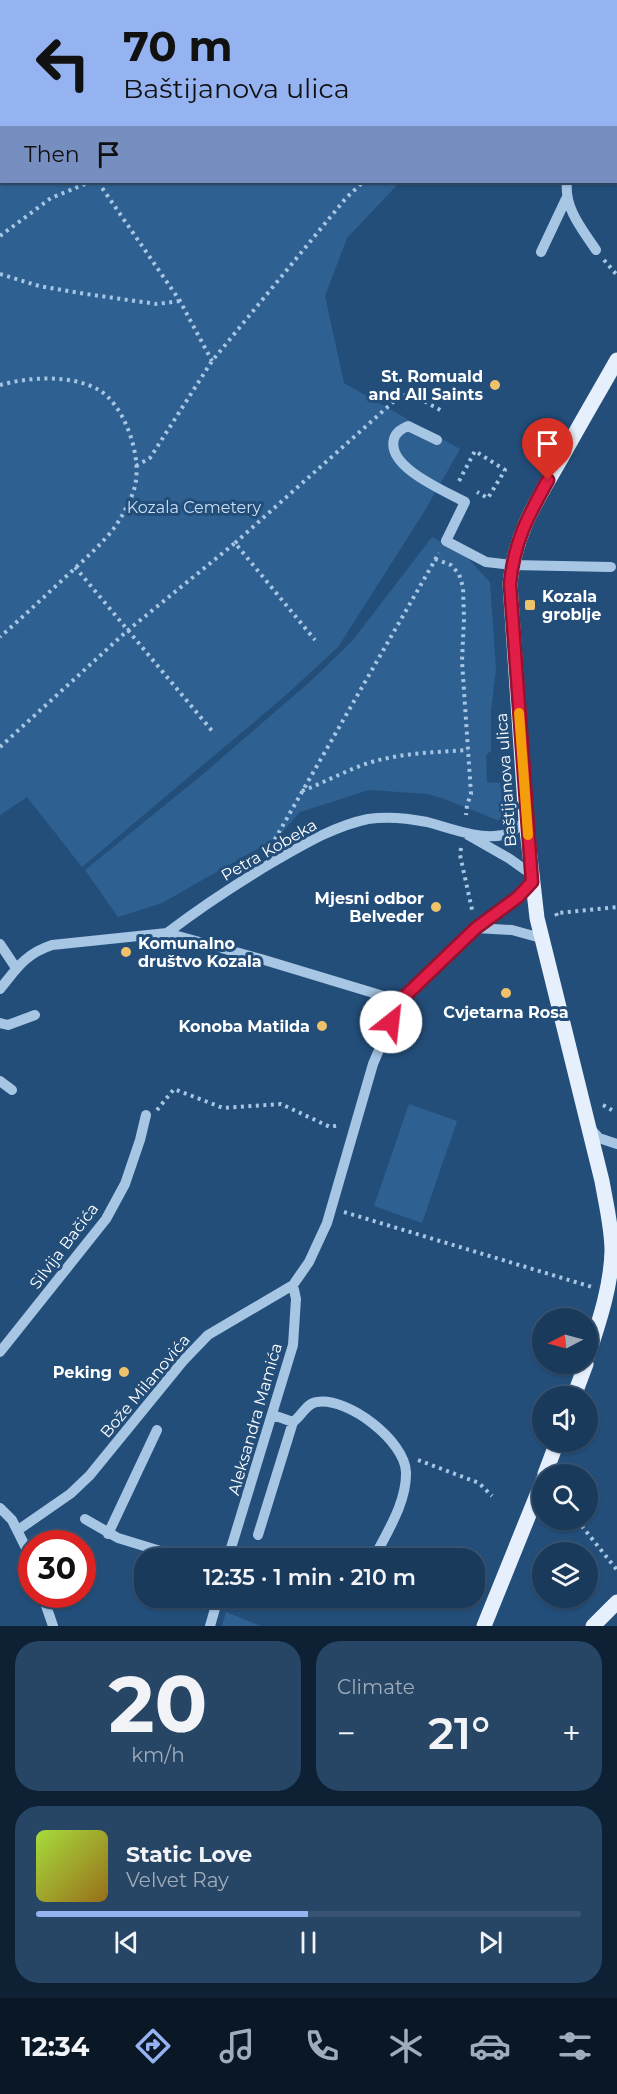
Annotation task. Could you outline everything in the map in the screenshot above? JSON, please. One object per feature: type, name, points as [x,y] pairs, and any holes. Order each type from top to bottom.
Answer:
[{"type":"main road","name":"Baštijanova ulica","points":[[598,1321],[609,1282],[612,1251],[609,1220],[604,1191],[541,938],[531,878],[510,584],[515,548],[522,530],[617,360]]},
{"type":"main road","points":[[484,1626],[532,1507]]},
{"type":"main road","points":[[593,1626],[617,1602]]},
{"type":"street","points":[[541,252],[566,199],[567,183]]},
{"type":"street","points":[[566,199],[596,250]]},
{"type":"street","points":[[437,440],[408,426],[398,432],[393,441],[393,448],[400,462],[408,469],[465,502],[446,541],[486,562],[512,565],[611,567]]},
{"type":"street","name":"Petra Kobeka","points":[[167,933],[199,909],[256,873],[308,842],[340,827],[368,820],[396,817],[463,832]]},
{"type":"street","points":[[463,832],[503,835],[526,821]]},
{"type":"street","points":[[0,989],[28,955],[52,945],[167,933],[400,1001],[475,923],[518,897],[531,878],[510,859],[463,832]]},
{"type":"street","points":[[475,923],[541,938]]},
{"type":"street","points":[[0,944],[16,968]]},
{"type":"street","name":"Bože Milanovića","points":[[18,1530],[70,1494],[90,1475],[183,1361],[208,1335],[293,1285],[317,1246],[332,1208],[373,1064],[400,1001]]},
{"type":"street","points":[[0,1023],[8,1025],[35,1015]]},
{"type":"street","points":[[0,1081],[12,1090]]},
{"type":"street","name":"Silvija Bačića","points":[[0,1352],[106,1219],[125,1184],[146,1114]]},
{"type":"street","points":[[588,1126],[599,1138],[617,1144]]},
{"type":"street","points":[[612,1251],[617,1232]]},
{"type":"street","name":"Aleksandra Mamića","points":[[231,1548],[293,1345],[296,1299],[293,1285]]},
{"type":"street","points":[[258,1535],[293,1422],[300,1417],[306,1407],[314,1402],[337,1404],[357,1412],[374,1424],[404,1461],[406,1480],[402,1500],[379,1548]]},
{"type":"street","points":[[273,1415],[293,1422]]},
{"type":"street","points":[[108,1534],[157,1430]]},
{"type":"street","points":[[0,1508],[18,1530]]},
{"type":"street","points":[[86,1519],[108,1534],[152,1548]]},
{"type":"street","points":[[47,1608],[53,1626]]},
{"type":"street","points":[[210,1626],[215,1608]]},
{"type":"path","points":[[0,236],[51,198],[88,183]]},
{"type":"path","points":[[99,183],[180,301],[212,361]]},
{"type":"path","points":[[136,466],[150,458],[212,361],[346,198],[362,183]]},
{"type":"path","points":[[612,270],[617,275]]},
{"type":"path","points":[[0,274],[39,286],[86,294],[157,304],[180,301]]},
{"type":"path","points":[[0,385],[33,378],[81,383],[99,391],[111,401],[122,418],[132,443],[136,466],[134,491],[125,511],[104,540],[0,637]]},
{"type":"path","points":[[0,747],[128,631],[235,543],[401,395],[413,395],[442,411]]},
{"type":"path","points":[[476,451],[506,470],[488,498],[471,489],[458,481],[476,451]]},
{"type":"path","points":[[465,502],[471,489]]},
{"type":"path","points":[[256,873],[446,541]]},
{"type":"path","points":[[235,543],[315,640]]},
{"type":"path","points":[[435,559],[450,565],[459,574],[463,586],[462,661],[471,794],[466,815]]},
{"type":"path","points":[[75,567],[213,732]]},
{"type":"path","points":[[301,791],[375,761],[406,755],[468,750]]},
{"type":"path","points":[[461,844],[460,855],[475,923]]},
{"type":"path","points":[[558,913],[617,907]]},
{"type":"path","points":[[146,1114],[155,1112],[174,1089],[223,1108],[281,1104],[330,1127],[357,1122]]},
{"type":"path","points":[[603,1105],[612,1110]]},
{"type":"path","points":[[332,1208],[597,1288]]},
{"type":"path","points":[[430,1464],[479,1483],[492,1496]]},
{"type":"path","points":[[585,1530],[617,1570]]},
{"type":"green space","name":"Kozala Cemetery","points":[[0,183],[399,183],[347,238],[325,296],[344,383],[460,449],[424,512],[338,647],[285,696],[82,867],[27,797],[0,815]]},
{"type":"green space","points":[[432,537],[464,554],[490,582],[496,669],[491,712],[491,751],[486,755],[487,782],[500,783],[508,819],[497,820],[427,794],[369,790],[300,812],[279,836],[264,845],[162,903],[118,917],[85,870],[202,775],[312,680],[353,640]]},
{"type":"green space","points":[[409,1104],[457,1121],[422,1223],[374,1206]]},
{"type":"green space","points":[[226,1612],[261,1626],[222,1626]]},
{"type":"slow traffic","points":[[519,713],[528,835]]},
{"type":"place","name":"St. Romuald and All Saints","points":[[495,385]]},
{"type":"place","name":"Kozala groblje","points":[[530,605]]},
{"type":"place","name":"Mjesni odbor Belveder","points":[[436,907]]},
{"type":"place","name":"Komunalno društvo Kozala","points":[[126,952]]},
{"type":"place","name":"Cvjetarna Rosa","points":[[506,993]]},
{"type":"place","name":"Konoba Matilda","points":[[322,1026]]},
{"type":"place","name":"Peking","points":[[124,1372]]},
{"type":"route","points":[[391,1022],[400,1001],[476,928],[518,897],[532,882],[510,584],[515,548],[548,480]]}]
